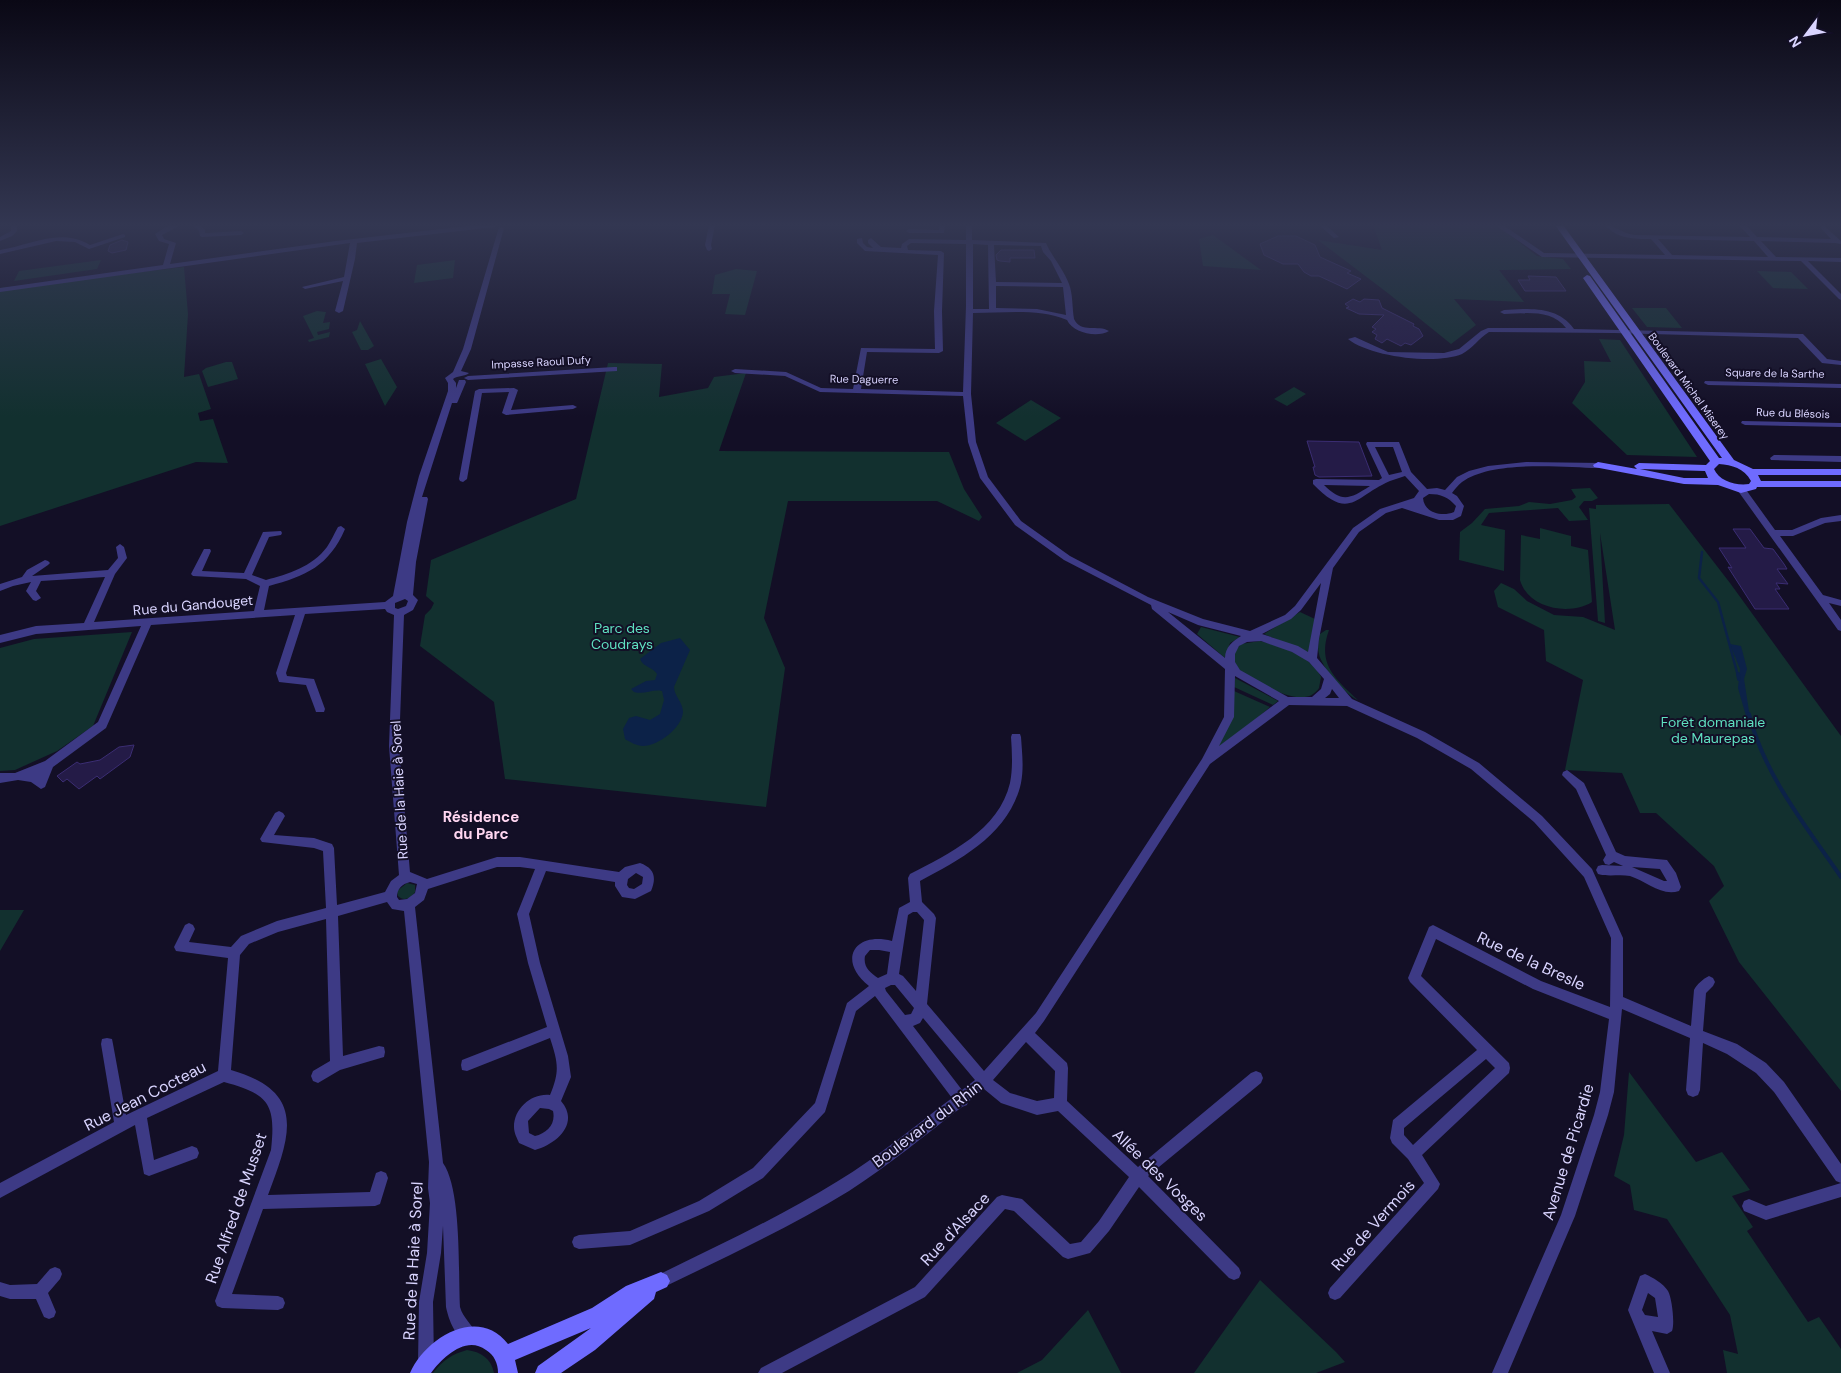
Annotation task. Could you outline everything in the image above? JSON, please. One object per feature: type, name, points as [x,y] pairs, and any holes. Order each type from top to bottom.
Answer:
[{"type":"street","points":[[339,311],[344,289]]},
{"type":"street","points":[[397,598],[411,522],[423,476],[452,390],[452,383],[449,378],[456,373],[467,349],[483,289]]},
{"type":"street","points":[[857,390],[864,350],[939,351],[939,289]]},
{"type":"street","points":[[970,289],[967,394],[970,434],[984,478],[1018,523],[1067,558],[1144,599],[1233,668],[1287,701]]},
{"type":"street","points":[[992,289],[993,311]]},
{"type":"street","points":[[1066,289],[1070,319],[1073,325],[1084,331],[1105,331]]},
{"type":"street","name":"Boulevard Michel Miserey","points":[[1597,289],[1712,465],[1712,476],[1719,482]]},
{"type":"street","name":"Boulevard Michel Miserey","points":[[1603,289],[1730,462]]},
{"type":"street","points":[[970,311],[1048,312],[1063,314],[1070,319]]},
{"type":"street","points":[[1504,312],[1543,311],[1552,313],[1565,320],[1572,331]]},
{"type":"street","points":[[1352,339],[1389,354],[1456,354],[1488,330],[1623,331],[1800,336],[1825,361],[1841,363]]},
{"type":"street","points":[[408,596],[411,562],[426,491],[446,425],[465,378],[467,349]]},
{"type":"street","name":"Impasse Raoul Dufy","points":[[465,378],[614,369]]},
{"type":"street","name":"Rue Daguerre","points":[[735,371],[786,374],[820,390],[967,394]]},
{"type":"street","points":[[456,373],[465,378]]},
{"type":"street","points":[[518,376],[506,413],[574,407]]},
{"type":"street","points":[[452,383],[465,378]]},
{"type":"street","name":"Square de la Sarthe","points":[[1708,383],[1841,386]]},
{"type":"street","points":[[463,479],[479,391],[514,390]]},
{"type":"street","name":"Rue du Blésois","points":[[1745,423],[1841,425]]},
{"type":"street","points":[[1383,481],[1370,444],[1396,444],[1407,473],[1424,491]]},
{"type":"street","points":[[1774,458],[1841,459]]},
{"type":"street","points":[[1447,493],[1460,479],[1481,470],[1518,465],[1712,465],[1730,462],[1750,472],[1756,480],[1756,484]]},
{"type":"street","points":[[1598,465],[1684,481],[1719,482],[1741,489],[1752,487],[1756,484],[1841,484]]},
{"type":"street","points":[[1750,472],[1841,472]]},
{"type":"street","points":[[1383,481],[1316,482],[1325,493],[1342,502],[1354,500],[1383,481],[1407,473]]},
{"type":"street","points":[[1741,489],[1822,598],[1841,627]]},
{"type":"street","points":[[1233,668],[1230,654],[1235,644],[1288,617],[1298,608],[1356,530],[1383,511],[1417,500],[1424,491],[1435,490],[1447,493],[1460,506],[1458,514],[1446,518],[1403,505]]},
{"type":"street","points":[[1417,500],[1425,512]]},
{"type":"street","points":[[1773,533],[1793,533],[1824,520],[1841,518]]},
{"type":"street","points":[[207,551],[196,574],[247,576],[265,584],[294,576],[321,560],[333,548],[341,529]]},
{"type":"street","points":[[247,576],[266,534],[278,533]]},
{"type":"street","points":[[87,627],[111,573],[123,558],[120,547]]},
{"type":"street","points":[[25,580],[30,572],[45,564]]},
{"type":"street","points":[[1312,659],[1314,639],[1330,566]]},
{"type":"street","points":[[0,588],[7,584],[25,580],[111,573]]},
{"type":"street","points":[[36,598],[31,591],[38,579]]},
{"type":"street","points":[[258,614],[265,584]]},
{"type":"street","points":[[408,596],[413,600],[410,608],[399,613],[390,610],[389,605],[397,598],[408,596]]},
{"type":"street","points":[[1822,598],[1841,603]]},
{"type":"street","name":"Avenue de Picardie","points":[[1144,599],[1200,622],[1295,649],[1312,659],[1330,678],[1348,702]]},
{"type":"street","name":"Rue du Gandouget","points":[[0,639],[36,630],[147,624],[389,605]]},
{"type":"street","points":[[301,611],[281,673],[282,679],[310,682],[314,687],[320,709]]},
{"type":"street","name":"Rue de la Haie à Sorel","points":[[399,613],[394,746],[405,878]]},
{"type":"street","points":[[15,777],[49,764],[102,726],[147,624]]},
{"type":"street","name":"Boulevard du Rhin","points":[[506,1364],[531,1345],[599,1315],[633,1293],[789,1218],[837,1190],[891,1153],[962,1100],[984,1081],[1040,1017],[1206,762],[1229,717],[1233,668]]},
{"type":"street","points":[[1315,702],[1326,691],[1330,678]]},
{"type":"street","name":"Avenue de Picardie","points":[[1287,701],[1348,702],[1421,735],[1475,766],[1538,819],[1588,873],[1616,938],[1617,1009],[1607,1092],[1568,1216],[1504,1370]]},
{"type":"street","name":"Boulevard du Rhin","points":[[1206,762],[1287,701]]},
{"type":"street","points":[[916,906],[914,878],[975,842],[1003,812],[1013,792],[1017,773],[1016,737]]},
{"type":"street","points":[[0,778],[34,778],[41,784],[49,764]]},
{"type":"street","points":[[1567,775],[1580,786],[1612,856],[1624,861],[1663,864],[1672,877],[1675,887],[1663,886],[1630,871],[1602,870],[1588,873]]},
{"type":"street","points":[[279,816],[266,839],[314,843],[328,848],[337,1064]]},
{"type":"street","points":[[1602,870],[1612,856]]},
{"type":"street","points":[[423,885],[497,862],[542,866],[622,878]]},
{"type":"street","points":[[542,866],[523,914],[534,963],[562,1056],[564,1078],[554,1102]]},
{"type":"street","points":[[415,877],[423,885],[421,894],[409,904],[396,904],[390,896],[396,883],[405,878],[415,877]]},
{"type":"street","points":[[189,929],[180,947],[234,953],[245,940],[277,927],[390,896]]},
{"type":"street","name":"Rue de la Haie à Sorel","points":[[409,904],[436,1162],[435,1188],[437,1203],[434,1253],[426,1302],[423,1368]]},
{"type":"street","points":[[892,978],[903,912],[916,906]]},
{"type":"street","points":[[902,1021],[916,1020],[921,1006],[930,918],[926,911],[916,906]]},
{"type":"street","name":"Rue de la Bresle","points":[[1486,1050],[1414,978],[1434,931],[1538,985],[1697,1035],[1732,1049],[1761,1068],[1779,1087],[1841,1176]]},
{"type":"street","points":[[880,986],[863,973],[858,964],[858,956],[863,948],[871,944],[897,948]]},
{"type":"street","name":"Rue Jean Cocteau","points":[[0,1191],[121,1125],[224,1074],[234,953]]},
{"type":"street","points":[[579,1242],[630,1238],[704,1206],[758,1173],[820,1107],[851,1007],[880,986],[884,980],[892,978],[899,980],[984,1081],[1006,1098],[1037,1108],[1060,1104],[1062,1068],[1027,1034]]},
{"type":"street","points":[[1693,1090],[1700,990],[1709,982]]},
{"type":"street","points":[[880,986],[880,993],[962,1100]]},
{"type":"street","points":[[467,1065],[555,1030]]},
{"type":"street","points":[[107,1044],[121,1125]]},
{"type":"street","points":[[1413,1154],[1504,1068],[1486,1050]]},
{"type":"street","name":"Rue de Vermois","points":[[1335,1293],[1433,1184],[1413,1154],[1397,1138],[1398,1126],[1486,1050]]},
{"type":"street","points":[[318,1076],[337,1064],[379,1052]]},
{"type":"street","name":"Rue Alfred de Musset","points":[[224,1074],[249,1081],[270,1095],[280,1112],[281,1130],[278,1150],[222,1301],[278,1304]]},
{"type":"street","points":[[1138,1176],[1256,1078]]},
{"type":"street","name":"Allée des Vosges","points":[[1060,1104],[1138,1176],[1234,1273]]},
{"type":"street","points":[[140,1116],[149,1169],[192,1153]]},
{"type":"street","name":"Rue de la Haie à Sorel","points":[[436,1162],[445,1185],[449,1222],[453,1307],[456,1319],[469,1335]]},
{"type":"street","name":"Rue d'Alsace","points":[[766,1373],[920,1292],[1002,1202],[1017,1204],[1068,1252],[1084,1248],[1104,1226],[1138,1176]]},
{"type":"street","points":[[258,1202],[375,1199],[380,1178]]},
{"type":"street","points":[[1749,1206],[1766,1213],[1841,1190]]},
{"type":"street","points":[[0,1289],[10,1292],[40,1291],[55,1274]]},
{"type":"street","name":"Boulevard du Rhin","points":[[545,1373],[588,1344],[660,1281]]},
{"type":"street","points":[[40,1291],[49,1312]]},
{"type":"street","points":[[1641,1322],[1662,1373]]},
{"type":"street","points":[[423,1368],[446,1343],[469,1335],[490,1339],[498,1346],[506,1364]]},
{"type":"green space","points":[[0,289],[186,289],[188,314],[184,377],[199,374],[211,409],[198,413],[200,421],[213,419],[228,463],[196,462],[0,526]]},
{"type":"green space","points":[[713,289],[752,289],[745,315],[725,314],[730,294],[712,294]]},
{"type":"green space","points":[[1383,289],[1514,289],[1524,302],[1454,299],[1476,325],[1451,344]]},
{"type":"green space","points":[[1632,308],[1666,308],[1682,328],[1647,327]]},
{"type":"green space","points":[[317,311],[326,312],[323,323],[330,322],[329,329],[317,332],[318,335],[330,332],[329,337],[309,342],[308,340],[314,338],[303,316]]},
{"type":"green space","points":[[360,321],[374,346],[368,350],[361,350],[352,332],[357,330]]},
{"type":"green space","points":[[1599,339],[1620,340],[1697,457],[1627,455],[1572,403],[1585,382],[1584,361],[1611,362]]},
{"type":"green space","points":[[381,359],[397,387],[385,406],[365,364]]},
{"type":"green space","points":[[226,362],[232,362],[238,379],[208,387],[202,371]]},
{"type":"green space","name":"Parc des Coudrays","points":[[608,363],[662,364],[659,397],[708,388],[714,377],[746,373],[719,451],[949,452],[964,489],[982,517],[979,521],[937,501],[788,501],[764,618],[785,668],[766,807],[505,779],[494,702],[420,646],[425,615],[434,603],[426,596],[431,560],[576,499]]},
{"type":"green space","points":[[1294,387],[1306,394],[1287,406],[1274,399]]},
{"type":"green space","points":[[1031,400],[1061,418],[1025,441],[996,423]]},
{"type":"green space","points":[[1590,488],[1598,498],[1592,501],[1584,501],[1579,507],[1588,520],[1569,521],[1558,508],[1489,513],[1481,525],[1505,530],[1504,571],[1459,560],[1460,532],[1472,523],[1485,509],[1519,506],[1529,502],[1550,504],[1572,500],[1576,497],[1571,489]]},
{"type":"green space","name":"Forêt domaniale de Maurepas","points":[[1669,504],[1730,583],[1841,736],[1841,1091],[1739,962],[1709,901],[1724,886],[1714,866],[1656,813],[1640,813],[1622,773],[1565,770],[1583,680],[1546,661],[1544,630],[1498,607],[1494,591],[1501,583],[1514,589],[1527,601],[1554,615],[1583,617],[1615,630],[1600,533],[1605,623],[1598,621],[1589,508],[1596,509],[1596,505]]},
{"type":"green space","points":[[1540,528],[1571,536],[1571,546],[1588,550],[1592,602],[1573,609],[1562,609],[1540,603],[1524,590],[1520,580],[1521,535],[1540,539]]},
{"type":"green space","points":[[1300,612],[1315,619],[1309,653],[1264,634]]},
{"type":"green space","points":[[1201,627],[1240,637],[1230,643],[1225,658],[1197,634]]},
{"type":"green space","points":[[1329,630],[1325,652],[1330,669],[1335,677],[1358,700],[1341,687],[1324,666],[1318,649],[1320,634]]},
{"type":"green space","points":[[132,632],[93,726],[57,751],[15,770],[0,771],[0,648],[34,639]]},
{"type":"green space","points":[[1260,641],[1286,649],[1310,663],[1321,677],[1319,688],[1308,696],[1293,696],[1266,686],[1241,672],[1235,664],[1234,652],[1241,644]]},
{"type":"green space","points":[[1235,678],[1278,701],[1273,705],[1234,687]]},
{"type":"green space","points":[[1234,691],[1270,707],[1239,734],[1218,747],[1233,715]]},
{"type":"green space","points":[[407,883],[415,885],[415,892],[412,896],[403,899],[398,896],[397,891]]},
{"type":"green space","points":[[0,910],[24,910],[0,951]]},
{"type":"green space","points":[[1629,1072],[1696,1162],[1722,1152],[1750,1190],[1732,1196],[1753,1227],[1747,1231],[1808,1322],[1819,1317],[1841,1349],[1841,1373],[1727,1373],[1723,1350],[1738,1354],[1730,1315],[1667,1219],[1634,1210],[1630,1185],[1614,1176],[1624,1135]]},
{"type":"green space","points":[[1260,1280],[1345,1362],[1316,1373],[1194,1373]]},
{"type":"green space","points":[[1088,1310],[1121,1373],[1017,1373],[1042,1360]]},
{"type":"green space","points":[[467,1350],[477,1352],[485,1357],[493,1368],[494,1373],[433,1373],[448,1358]]},
{"type":"water","points":[[680,638],[690,650],[674,687],[683,708],[682,718],[674,730],[655,743],[641,746],[634,744],[625,739],[623,729],[629,718],[636,716],[650,720],[660,714],[664,700],[662,691],[638,693],[631,689],[646,681],[655,680],[657,674],[640,659],[661,643]]},
{"type":"water","points":[[1730,644],[1741,646],[1747,669],[1744,679],[1751,724],[1748,723],[1738,688],[1740,669]]},
{"type":"building","points":[[1524,289],[1565,289],[1566,291],[1525,291]]},
{"type":"building","points":[[1353,299],[1360,302],[1364,299],[1379,300],[1382,308],[1414,324],[1413,326],[1419,329],[1423,336],[1411,345],[1405,343],[1401,346],[1387,339],[1382,343],[1375,339],[1377,335],[1372,332],[1376,329],[1372,327],[1384,315],[1359,314],[1346,308],[1349,307],[1345,304]]},
{"type":"building","points":[[1307,441],[1359,442],[1372,476],[1319,477],[1315,475],[1313,467],[1315,467]]},
{"type":"building","points":[[1733,529],[1750,529],[1764,548],[1773,549],[1784,564],[1787,569],[1777,569],[1788,584],[1776,583],[1780,589],[1775,589],[1789,609],[1755,609],[1728,567],[1732,568],[1719,548],[1746,548]]},
{"type":"building","points":[[134,745],[130,757],[100,779],[97,776],[79,789],[67,779],[63,782],[57,776],[77,762],[80,764],[100,760],[119,747]]},
{"type":"waterway","points":[[1702,552],[1699,578],[1718,602],[1738,676]]},
{"type":"waterway","points":[[1738,674],[1739,679]]},
{"type":"waterway","points":[[1749,714],[1756,736],[1775,779],[1800,819],[1841,877]]},
{"type":"district","name":"Résidence du Parc","points":[[481,826]]}]
